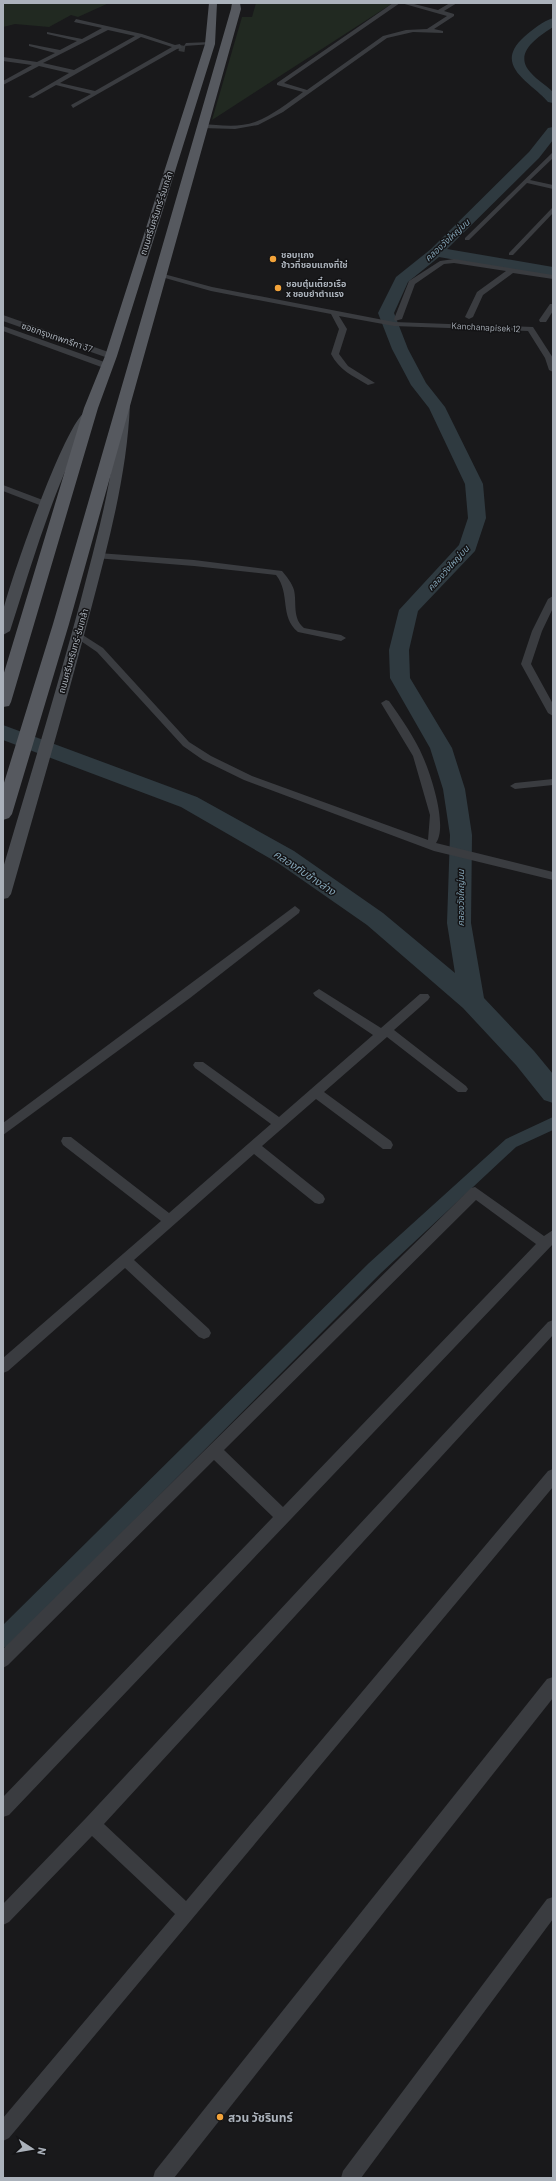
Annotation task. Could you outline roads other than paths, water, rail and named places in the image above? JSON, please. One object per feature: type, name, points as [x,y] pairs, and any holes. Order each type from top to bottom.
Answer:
[{"type":"main road","name":"ถนนศรีนครินทร์-ร่มเกล้า","points":[[4,700],[91,408],[109,361],[209,48],[213,9],[218,3]]},
{"type":"main road","name":"ถนนศรีนครินทร์-ร่มเกล้า","points":[[3,814],[124,404],[237,5]]},
{"type":"main road","name":"ถนนศรีนครินทร์-ร่มเกล้า","points":[[3,894],[78,635],[119,477],[124,431],[124,404]]},
{"type":"main road","name":"ถนนศรีนครินทร์-ร่มเกล้า","points":[[3,631],[45,504],[62,462],[91,408]]},
{"type":"street","points":[[309,92],[279,84],[397,3]]},
{"type":"street","points":[[404,3],[452,15],[430,30]]},
{"type":"street","points":[[440,11],[454,3]]},
{"type":"street","points":[[76,20],[179,46],[209,48]]},
{"type":"street","points":[[3,83],[107,28]]},
{"type":"street","points":[[202,126],[235,127],[256,124],[281,112],[385,37],[396,33],[430,30],[441,32]]},
{"type":"street","points":[[49,33],[83,40]]},
{"type":"street","points":[[30,97],[140,36]]},
{"type":"street","points":[[31,45],[60,52]]},
{"type":"street","points":[[72,106],[179,46]]},
{"type":"street","points":[[3,59],[38,64],[73,72]]},
{"type":"street","points":[[54,83],[96,93]]},
{"type":"street","points":[[468,239],[553,154]]},
{"type":"street","points":[[526,181],[553,187]]},
{"type":"street","points":[[511,254],[553,209]]},
{"type":"street","points":[[160,275],[211,289],[369,319],[396,321],[412,283],[442,262],[454,261],[553,277]]},
{"type":"street","points":[[469,317],[480,294],[511,271]]},
{"type":"street","points":[[543,320],[553,306]]},
{"type":"street","points":[[333,312],[343,329],[335,354],[342,365],[371,383]]},
{"type":"street","name":"ซอยกรุงเทพกรีฑา 37","points":[[3,318],[109,361]]},
{"type":"street","name":"Kanchanapisek 12","points":[[396,321],[530,329],[551,362]]},
{"type":"street","points":[[3,328],[109,361]]},
{"type":"street","points":[[3,488],[45,504]]},
{"type":"street","points":[[98,556],[194,563],[279,573],[289,589],[292,621],[296,627],[301,630],[341,638]]},
{"type":"street","points":[[553,599],[537,631],[526,664],[553,713]]},
{"type":"street","points":[[78,635],[100,650],[186,744],[198,753],[248,778],[434,846],[553,876]]},
{"type":"street","points":[[386,703],[418,756],[435,815],[434,846]]},
{"type":"street","points":[[515,786],[553,782]]},
{"type":"street","points":[[3,1130],[186,995],[295,910]]},
{"type":"street","points":[[319,993],[383,1032],[462,1089]]},
{"type":"street","points":[[3,1367],[124,1259],[424,997]]},
{"type":"street","points":[[199,1065],[279,1124]]},
{"type":"street","points":[[315,1092],[387,1145]]},
{"type":"street","points":[[67,1141],[169,1220]]},
{"type":"street","points":[[253,1146],[319,1199]]},
{"type":"street","points":[[3,1660],[475,1192],[549,1239],[3,1809]]},
{"type":"street","points":[[124,1259],[204,1333]]},
{"type":"street","points":[[3,1916],[92,1824],[553,1326]]},
{"type":"street","points":[[214,1450],[283,1517]]},
{"type":"street","points":[[3,2132],[553,1476]]},
{"type":"street","points":[[162,2178],[553,1685]]},
{"type":"street","points":[[92,1824],[187,1913]]},
{"type":"street","points":[[350,2178],[553,1906]]},
{"type":"waterway","name":"คลองวังใหญ่บน","points":[[553,22],[525,42],[520,49],[518,56],[518,64],[523,72],[553,99]]},
{"type":"waterway","name":"คลองวังใหญ่บน","points":[[436,252],[534,155],[553,131]]},
{"type":"waterway","points":[[436,252],[553,272]]},
{"type":"waterway","name":"คลองวังใหญ่บน","points":[[436,252],[401,280],[386,313],[400,349],[419,385],[437,407],[474,484],[477,518],[468,547],[409,610],[399,650],[400,678],[441,748],[454,789],[461,835],[459,923],[472,1001]]},
{"type":"waterway","name":"คลองทับช้างล่าง","points":[[3,732],[189,802],[286,857],[375,919],[472,1001]]},
{"type":"waterway","name":"คลองทับช้างล่าง","points":[[472,1001],[525,1058],[553,1093]]},
{"type":"waterway","points":[[3,1638],[375,1268],[511,1143],[553,1123]]},
{"type":"tunnel","points":[[179,48],[185,49]]},
{"type":"place","name":"ชอบแกง ข้าวที่ชอบแกงที่ใช่","points":[[273,259]]},
{"type":"place","name":"ชอบตุ๋นเตี๋ยวเรือ x ชอบยำตำแรง","points":[[278,288]]},
{"type":"place","name":"สวน วัชรินทร์","points":[[220,2117]]}]
